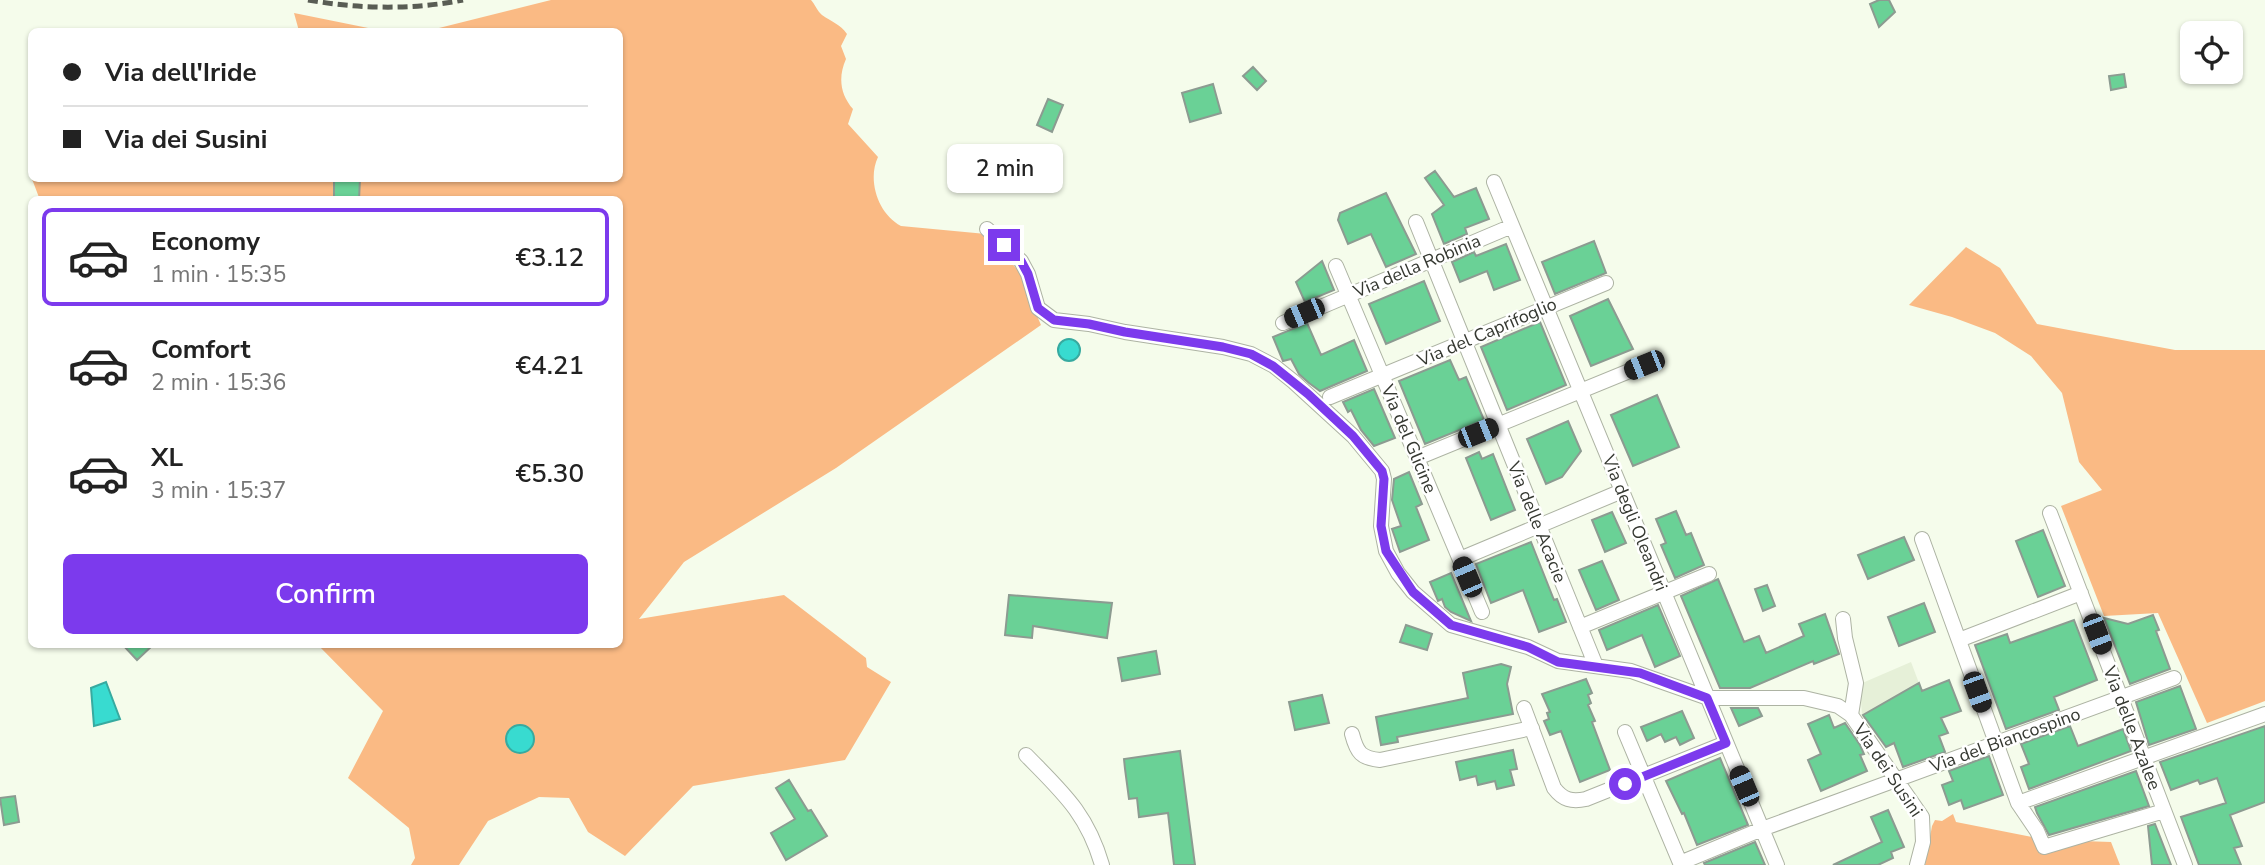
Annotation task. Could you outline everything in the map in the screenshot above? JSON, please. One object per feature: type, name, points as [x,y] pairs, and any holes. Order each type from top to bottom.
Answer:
[{"type":"street","name":"Via degli Oleandri","points":[[1494,182],[1777,865]]},
{"type":"street","name":"Via delle Acacie","points":[[1416,222],[1596,666]]},
{"type":"street","name":"Via della Robinia","points":[[1283,323],[1512,226]]},
{"type":"street","name":"Via dei Susini","points":[[987,229],[1021,261],[1028,274],[1038,308],[1054,320],[1223,347],[1251,354],[1273,366],[1322,406],[1353,436],[1382,471],[1384,479],[1381,526],[1386,551],[1413,592],[1451,625],[1528,647],[1558,662],[1640,673],[1707,698],[1804,698],[1838,706],[1851,715],[1922,817],[1923,842],[1917,865]]},
{"type":"street","name":"Via del Glicine","points":[[1336,266],[1482,612]]},
{"type":"street","name":"Via del Caprifoglio","points":[[1330,397],[1606,283]]},
{"type":"street","points":[[1417,458],[1644,365]]},
{"type":"street","points":[[1460,559],[1622,491]]},
{"type":"street","name":"Via delle Azalee","points":[[2050,513],[2185,865]]},
{"type":"street","points":[[1922,539],[2018,803],[2037,831],[2044,847],[2164,811]]},
{"type":"street","points":[[1580,627],[1709,574]]},
{"type":"street","points":[[1959,640],[2081,593]]},
{"type":"street","points":[[1843,619],[1856,683],[1851,715]]},
{"type":"street","name":"Via del Biancospino","points":[[1680,864],[1762,829],[2174,678]]},
{"type":"street","points":[[1524,708],[1554,788],[1561,797],[1574,801],[1587,799],[1726,743]]},
{"type":"street","points":[[2018,803],[2265,714]]},
{"type":"street","points":[[1352,734],[1356,751],[1365,759],[1380,760],[1532,728]]},
{"type":"street","points":[[1625,732],[1680,864]]},
{"type":"street","points":[[1026,755],[1074,804],[1094,839],[1102,865]]},
{"type":"shaded area","points":[[551,0],[811,0],[820,13],[839,25],[847,34],[841,46],[846,59],[841,79],[845,97],[853,109],[848,124],[878,157],[874,186],[886,213],[901,226],[986,234],[1024,277],[1041,325],[836,468],[684,562],[639,619],[784,595],[866,658],[867,667],[891,682],[845,760],[693,786],[625,856],[588,832],[569,798],[539,797],[488,821],[459,865],[411,865],[415,858],[409,828],[348,778],[383,711],[321,648],[623,648],[623,196],[38,196],[33,182],[623,182],[623,28],[439,28]]},
{"type":"shaded area","points":[[294,13],[368,28],[298,28]]},
{"type":"shaded area","points":[[1966,247],[2000,268],[2037,324],[2175,350],[2265,350],[2265,701],[2207,723],[2158,613],[2104,616],[2061,506],[2102,490],[2079,462],[2062,393],[2031,356],[1995,333],[1909,305]]},
{"type":"shaded area","points":[[1911,662],[1945,752],[1903,767],[1894,744],[1886,747],[1862,716],[1860,684]]},
{"type":"shaded area","points":[[1953,814],[1956,822],[2032,837],[2040,854],[2082,841],[2111,842],[2120,865],[1925,865],[1935,820],[1942,821]]},
{"type":"water","points":[[1069,339],[1077,342],[1080,350],[1077,358],[1069,361],[1061,358],[1058,350],[1061,342]]},
{"type":"water","points":[[106,682],[120,719],[94,726],[91,688]]},
{"type":"water","points":[[520,725],[530,729],[534,739],[530,749],[520,753],[510,749],[506,739],[510,729]]},
{"type":"building","points":[[1889,0],[1895,12],[1879,27],[1870,4]]},
{"type":"building","points":[[1253,67],[1266,81],[1257,90],[1243,76]]},
{"type":"building","points":[[2124,74],[2126,87],[2111,90],[2109,76]]},
{"type":"building","points":[[1213,84],[1221,113],[1190,122],[1182,93]]},
{"type":"building","points":[[1048,99],[1063,105],[1052,132],[1037,125]]},
{"type":"building","points":[[1435,171],[1454,197],[1476,188],[1489,219],[1465,228],[1467,234],[1444,244],[1432,214],[1444,205],[1425,178]]},
{"type":"building","points":[[334,182],[360,182],[359,196],[334,196]]},
{"type":"building","points":[[1386,193],[1416,254],[1386,267],[1371,234],[1348,244],[1338,220],[1340,213]]},
{"type":"building","points":[[1594,241],[1606,273],[1555,294],[1542,262]]},
{"type":"building","points":[[1506,244],[1520,280],[1494,290],[1487,271],[1460,282],[1452,262],[1474,252],[1476,256]]},
{"type":"building","points":[[1322,261],[1334,290],[1305,302],[1296,282]]},
{"type":"building","points":[[1424,281],[1440,321],[1386,344],[1369,304]]},
{"type":"building","points":[[1608,299],[1633,349],[1591,366],[1570,316]]},
{"type":"building","points":[[1540,322],[1566,385],[1507,410],[1481,347]]},
{"type":"building","points":[[1307,323],[1321,355],[1354,340],[1367,371],[1320,391],[1309,383],[1299,374],[1291,359],[1283,361],[1273,337]]},
{"type":"building","points":[[1450,360],[1459,380],[1466,377],[1484,420],[1425,444],[1399,381]]},
{"type":"building","points":[[1374,389],[1395,438],[1374,446],[1343,402]]},
{"type":"building","points":[[1657,395],[1679,447],[1633,466],[1611,415]]},
{"type":"building","points":[[1568,421],[1581,451],[1562,477],[1546,484],[1527,439]]},
{"type":"building","points":[[1479,452],[1482,459],[1493,454],[1515,510],[1491,520],[1466,458]]},
{"type":"building","points":[[1409,472],[1422,504],[1416,507],[1429,540],[1400,552],[1392,529],[1401,526],[1392,500],[1394,479]]},
{"type":"building","points":[[1676,511],[1686,535],[1691,533],[1704,565],[1675,578],[1661,545],[1666,543],[1656,519]]},
{"type":"building","points":[[1612,512],[1626,543],[1605,552],[1592,520]]},
{"type":"building","points":[[2043,530],[2065,586],[2038,597],[2016,541]]},
{"type":"building","points":[[1904,537],[1914,560],[1868,579],[1858,555]]},
{"type":"building","points":[[1531,542],[1554,600],[1557,599],[1566,622],[1539,632],[1523,590],[1491,603],[1476,564]]},
{"type":"building","points":[[1602,561],[1619,600],[1596,610],[1579,570]]},
{"type":"building","points":[[1451,573],[1471,621],[1451,612],[1442,599],[1438,601],[1430,582]]},
{"type":"building","points":[[1718,579],[1744,642],[1759,636],[1766,653],[1804,636],[1799,624],[1825,614],[1839,654],[1814,664],[1813,661],[1750,688],[1720,688],[1681,596]]},
{"type":"building","points":[[1767,585],[1775,606],[1763,611],[1755,589]]},
{"type":"building","points":[[1009,595],[1112,603],[1107,638],[1033,626],[1032,638],[1005,635]]},
{"type":"building","points":[[1924,603],[1935,632],[1899,646],[1888,617]]},
{"type":"building","points":[[1658,605],[1680,656],[1655,667],[1642,635],[1607,650],[1599,630]]},
{"type":"building","points":[[2153,615],[2170,669],[2130,684],[2104,618],[2128,624]]},
{"type":"building","points":[[2074,620],[2097,680],[2054,697],[2059,710],[2006,729],[1975,645],[2007,634],[2010,643]]},
{"type":"building","points":[[1406,625],[1432,634],[1427,650],[1400,642]]},
{"type":"building","points":[[126,648],[150,648],[137,660]]},
{"type":"building","points":[[1156,651],[1160,674],[1122,681],[1118,658]]},
{"type":"building","points":[[1501,664],[1511,667],[1507,684],[1513,714],[1397,737],[1398,742],[1381,745],[1376,717],[1468,698],[1463,673]]},
{"type":"building","points":[[1586,679],[1592,693],[1588,695],[1591,703],[1588,705],[1595,721],[1592,722],[1610,770],[1580,782],[1561,731],[1550,735],[1544,721],[1549,719],[1547,713],[1550,712],[1542,694]]},
{"type":"building","points":[[1949,680],[1961,711],[1941,718],[1948,733],[1939,736],[1945,752],[1903,767],[1894,743],[1886,747],[1863,715],[1919,683],[1922,691]]},
{"type":"building","points":[[2180,686],[2196,729],[2149,745],[2136,702]]},
{"type":"building","points":[[1322,695],[1329,723],[1295,730],[1289,702]]},
{"type":"building","points":[[1731,708],[1758,708],[1762,716],[1739,726]]},
{"type":"building","points":[[1682,711],[1694,738],[1680,745],[1676,737],[1665,742],[1661,734],[1647,741],[1641,727]]},
{"type":"building","points":[[1829,715],[1834,728],[1845,723],[1860,745],[1864,754],[1860,755],[1867,771],[1821,791],[1808,760],[1821,754],[1808,724]]},
{"type":"building","points":[[2070,726],[2078,746],[2123,729],[2131,751],[2029,789],[2021,767],[2029,764],[2021,744]]},
{"type":"building","points":[[2265,726],[2265,802],[2230,815],[2242,846],[2234,848],[2241,865],[2199,865],[2181,817],[2226,803],[2217,778],[2200,784],[2198,780],[2171,790],[2160,762]]},
{"type":"building","points":[[1513,750],[1517,769],[1510,770],[1514,785],[1497,789],[1495,781],[1478,785],[1476,776],[1460,780],[1456,762]]},
{"type":"building","points":[[1180,751],[1195,865],[1174,865],[1168,813],[1139,817],[1137,798],[1129,799],[1125,769],[1124,759]]},
{"type":"building","points":[[1989,756],[2003,795],[1964,809],[1961,800],[1949,805],[1942,785],[1953,781],[1949,771]]},
{"type":"building","points":[[1720,758],[1748,825],[1697,845],[1684,813],[1682,814],[1666,781]]},
{"type":"building","points":[[2136,771],[2149,806],[2049,835],[2035,807]]},
{"type":"building","points":[[789,780],[827,836],[786,860],[771,833],[795,819],[776,788]]},
{"type":"building","points":[[15,796],[19,822],[4,825],[0,798]]},
{"type":"building","points":[[1888,810],[1904,847],[1891,852],[1893,858],[1878,865],[1833,865],[1882,842],[1871,817]]},
{"type":"building","points":[[2155,824],[2171,865],[2152,865],[2148,826]]},
{"type":"building","points":[[1755,842],[1765,865],[1704,863]]},
{"type":"railway","points":[[308,0],[386,7],[463,0]]},
{"type":"route","points":[[1004,245],[1021,261],[1028,274],[1038,308],[1054,320],[1223,347],[1251,354],[1273,366],[1308,394],[1353,436],[1382,471],[1384,479],[1381,526],[1386,551],[1413,592],[1451,625],[1528,647],[1558,662],[1640,673],[1707,698],[1726,743],[1625,784]]}]
